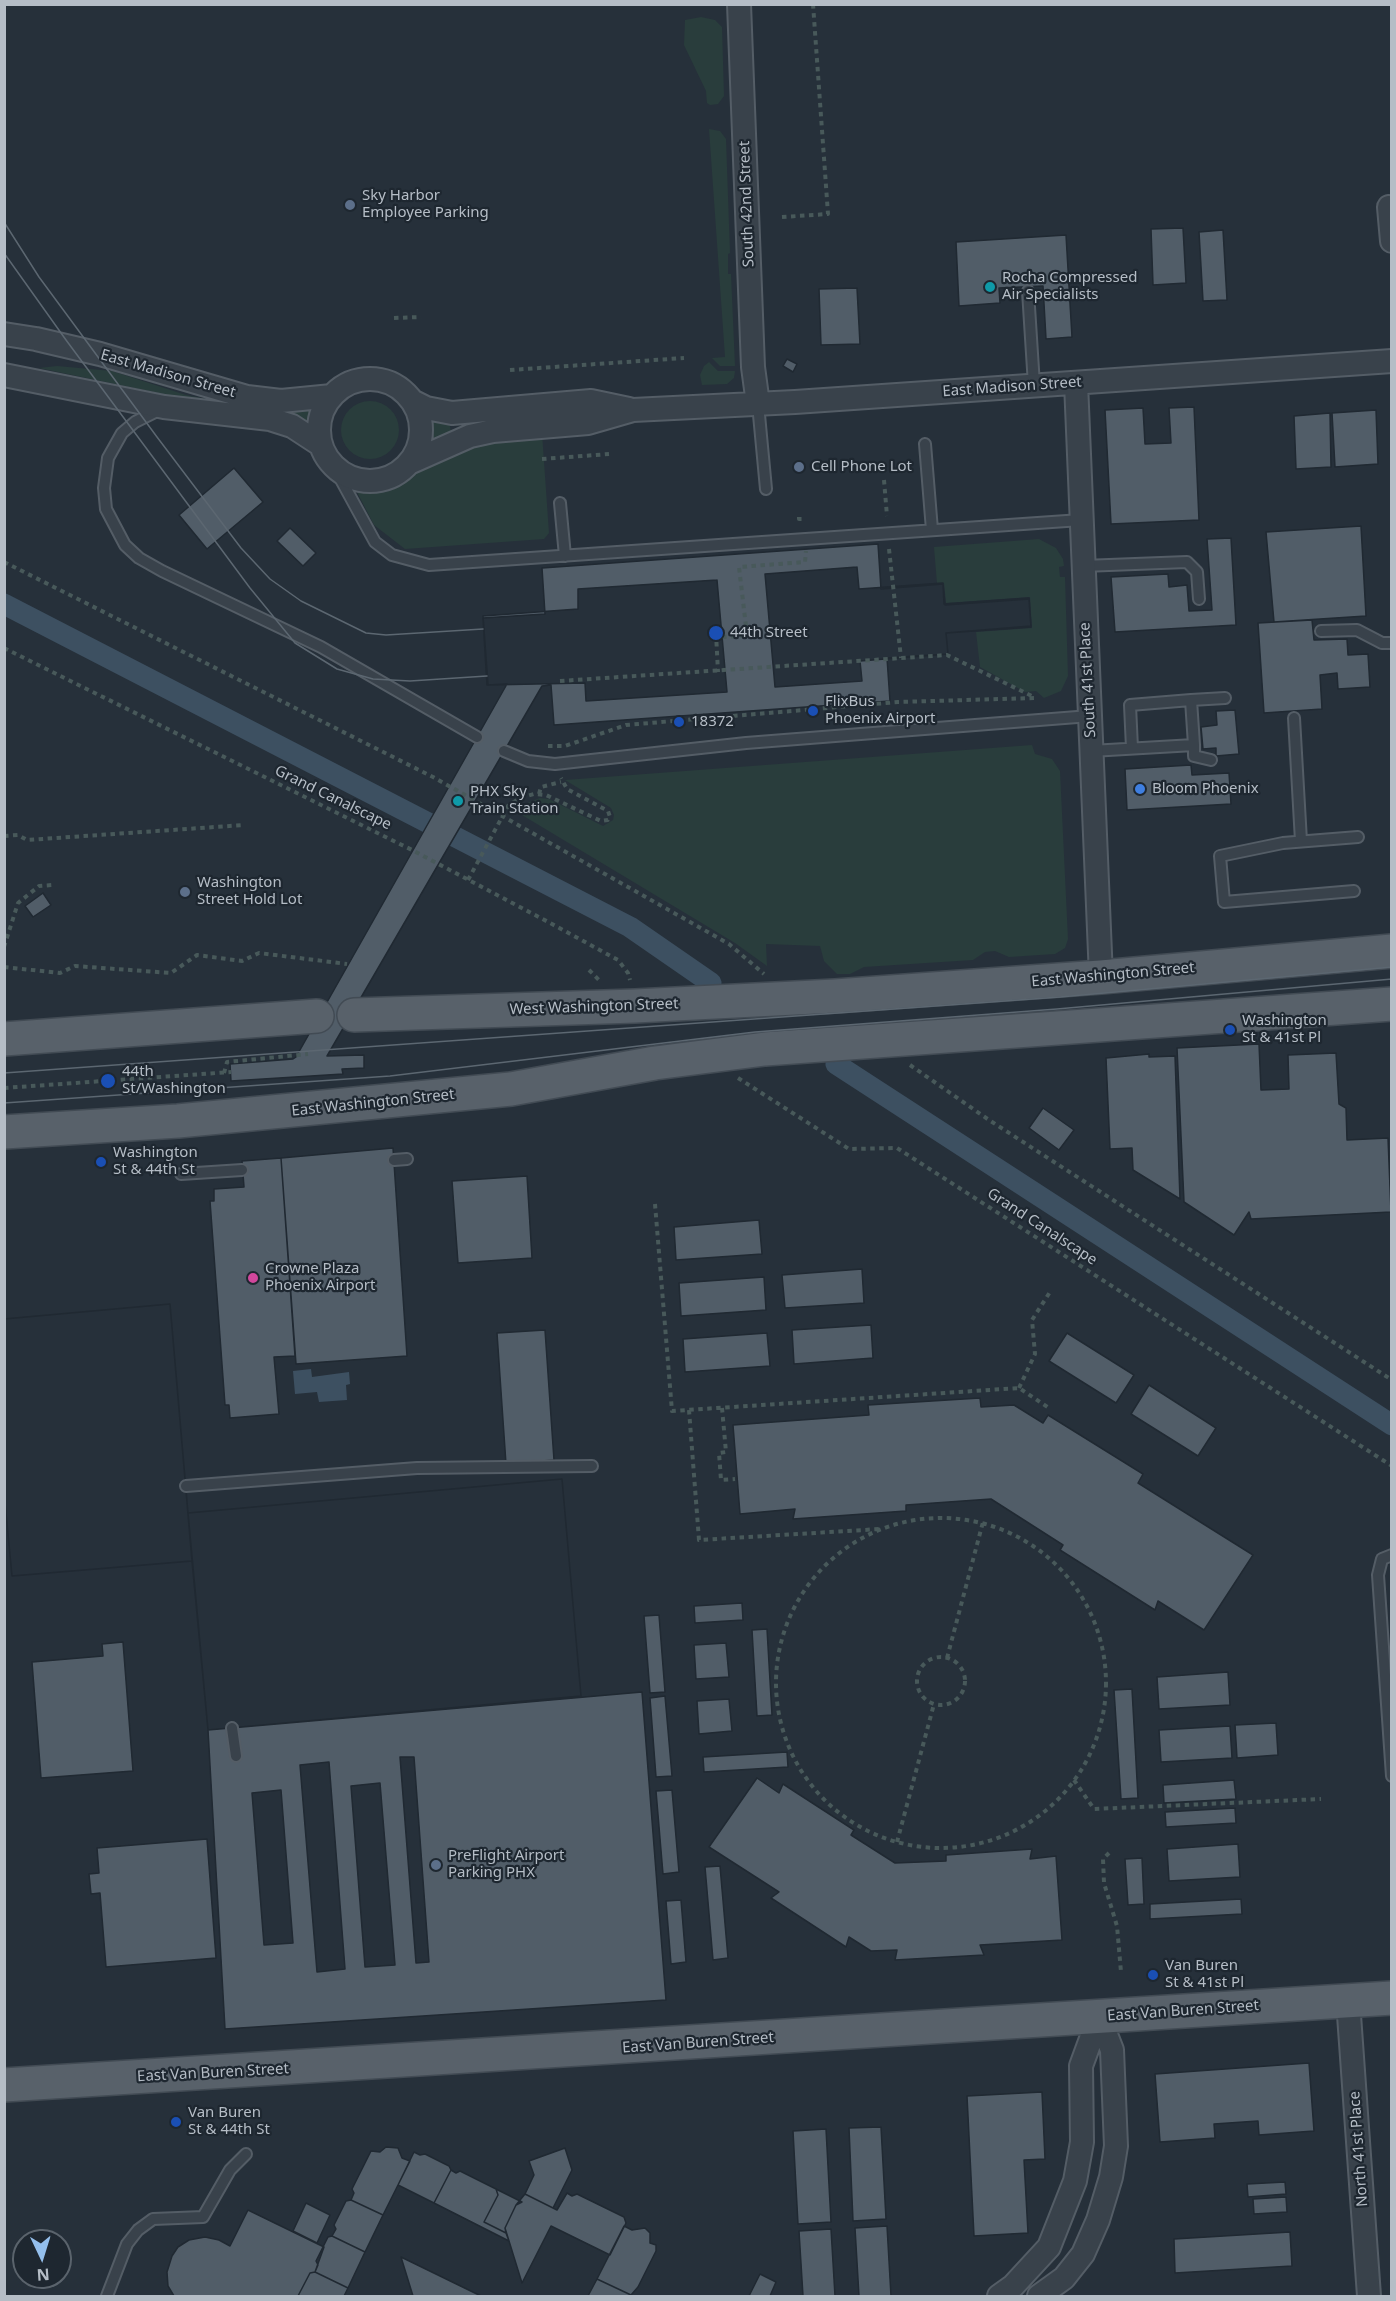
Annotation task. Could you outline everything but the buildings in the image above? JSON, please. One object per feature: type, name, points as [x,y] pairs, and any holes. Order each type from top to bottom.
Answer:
[{"type":"main road","name":"East Washington Street","points":[[819,997],[1101,977],[1392,951]]},
{"type":"main road","name":"West Washington Street","points":[[354,1015],[663,1005],[819,997]]},
{"type":"main road","points":[[737,1064],[896,1045],[1392,1004]]},
{"type":"main road","points":[[4,1039],[317,1016]]},
{"type":"main road","name":"East Washington Street","points":[[4,1132],[177,1121],[511,1089],[655,1063],[737,1064]]},
{"type":"main road","name":"East Van Buren Street","points":[[4,2085],[1392,1998]]},
{"type":"street","name":"South 42nd Street","points":[[739,4],[753,367],[758,404]]},
{"type":"street","points":[[1389,207],[1392,241]]},
{"type":"street","name":"East Madison Street","points":[[4,334],[100,354],[247,397],[281,401],[332,396]]},
{"type":"street","name":"East Madison Street","points":[[410,462],[471,436],[493,431],[588,423],[633,410],[758,404],[1392,361]]},
{"type":"street","name":"East Madison Street","points":[[4,375],[164,407],[270,419],[292,426],[321,445]]},
{"type":"street","points":[[370,379],[386,382],[400,389],[412,401],[419,416],[421,432],[418,448],[410,462],[386,479],[372,481],[359,480],[334,467],[321,445],[319,428],[322,410],[332,396],[354,382],[370,379]]},
{"type":"street","name":"South 41st Place","points":[[1076,382],[1101,977]]},
{"type":"street","name":"East Madison Street","points":[[412,401],[426,408],[452,413],[591,401],[633,410]]},
{"type":"street","name":"North 41st Place","points":[[1348,2001],[1369,2296]]},
{"type":"street","points":[[1052,2296],[1083,2254],[1098,2220],[1111,2177],[1116,2146],[1112,2050],[1099,2017]]},
{"type":"street","points":[[999,2296],[1013,2286],[1049,2247],[1075,2181],[1082,2142],[1081,2066],[1099,2017]]},
{"type":"street","points":[[1039,2296],[1064,2278]]},
{"type":"lane","points":[[1028,291],[1034,386]]},
{"type":"lane","points":[[758,404],[766,489]]},
{"type":"lane","points":[[164,407],[135,422],[122,433],[108,458],[104,488],[106,509],[116,533],[125,545],[139,558],[162,571],[321,647],[477,737]]},
{"type":"lane","points":[[925,444],[932,530]]},
{"type":"lane","points":[[334,467],[370,534],[392,555],[429,565],[1081,520]]},
{"type":"lane","points":[[560,503],[565,556]]},
{"type":"lane","points":[[1083,566],[1186,562],[1197,572],[1199,599]]},
{"type":"lane","points":[[1321,631],[1357,630],[1382,643],[1392,643]]},
{"type":"lane","points":[[1132,748],[1130,705],[1225,698]]},
{"type":"lane","points":[[1191,700],[1194,756],[1212,759]]},
{"type":"lane","points":[[504,751],[528,761],[555,764],[758,742],[1090,716]]},
{"type":"lane","points":[[1294,718],[1301,842]]},
{"type":"lane","points":[[1091,751],[1194,745]]},
{"type":"lane","points":[[1354,891],[1224,902],[1220,856],[1301,842],[1358,837]]},
{"type":"lane","points":[[394,1160],[407,1159]]},
{"type":"lane","points":[[181,1174],[242,1170]]},
{"type":"lane","points":[[186,1486],[417,1468],[592,1466]]},
{"type":"lane","points":[[1392,1555],[1382,1559],[1378,1575],[1392,1776]]},
{"type":"lane","points":[[232,1728],[236,1756]]},
{"type":"lane","points":[[107,2296],[127,2244],[138,2230],[153,2219],[203,2217],[230,2170],[246,2154]]},
{"type":"path","points":[[782,217],[828,214],[813,4]]},
{"type":"path","points":[[394,318],[421,317]]},
{"type":"path","points":[[510,370],[684,358]]},
{"type":"path","points":[[542,459],[609,454]]},
{"type":"path","points":[[884,480],[887,516]]},
{"type":"path","points":[[799,517],[799,519],[805,519]]},
{"type":"path","points":[[747,635],[739,567],[805,562],[806,549]]},
{"type":"path","points":[[889,549],[901,658]]},
{"type":"path","points":[[4,562],[432,777],[501,818],[729,944],[768,977]]},
{"type":"path","points":[[716,633],[718,672]]},
{"type":"path","points":[[722,637],[771,634]]},
{"type":"path","name":"Grand Canalscape","points":[[4,648],[468,880],[618,960],[628,973],[632,990]]},
{"type":"path","points":[[548,751],[546,747],[565,746],[626,725],[898,702],[1035,698],[947,655],[560,681]]},
{"type":"path","points":[[468,880],[501,818],[513,802],[527,796],[539,794],[558,799],[601,821],[608,820],[608,811],[567,789],[561,780],[541,787],[539,794]]},
{"type":"path","points":[[4,836],[18,835],[27,840],[244,825]]},
{"type":"path","points":[[4,947],[18,903],[39,886],[52,885]]},
{"type":"path","points":[[4,967],[60,973],[75,966],[171,974],[198,955],[242,961],[259,953],[347,964]]},
{"type":"path","points":[[896,1045],[925,1078],[1392,1380]]},
{"type":"path","points":[[224,1072],[227,1062],[308,1054]]},
{"type":"path","name":"Grand Canalscape","points":[[737,1064],[849,1149],[897,1148],[1392,1466]]},
{"type":"path","points":[[4,1089],[231,1072]]},
{"type":"path","points":[[655,1204],[672,1411],[1019,1388],[1049,1408]]},
{"type":"path","points":[[1019,1388],[1035,1354],[1032,1320],[1050,1292]]},
{"type":"path","points":[[722,1408],[726,1452],[719,1452],[721,1480],[735,1479]]},
{"type":"path","points":[[688,1410],[699,1540],[881,1529],[919,1520],[957,1519],[983,1522],[1030,1544],[1060,1568],[1083,1598],[1099,1633],[1106,1670],[1106,1703],[1098,1736],[1084,1766],[1074,1780],[1038,1817],[1006,1835],[972,1845],[935,1848],[897,1842],[865,1830],[835,1810],[810,1784],[791,1753],[780,1723],[776,1690],[777,1658],[785,1627],[799,1598],[819,1572],[848,1547],[881,1529]]},
{"type":"path","points":[[947,1658],[983,1522]]},
{"type":"path","points":[[947,1658],[960,1667],[965,1683],[958,1698],[943,1705],[934,1704],[922,1694],[917,1679],[924,1664],[931,1660],[947,1658]]},
{"type":"path","points":[[897,1842],[934,1704]]},
{"type":"path","points":[[1074,1780],[1094,1809],[1321,1799]]},
{"type":"path","points":[[1109,1853],[1103,1859],[1104,1883],[1117,1926],[1121,1972]]},
{"type":"green space","points":[[701,17],[715,20],[722,27],[724,96],[718,104],[707,103],[706,91],[684,45],[685,20]]},
{"type":"green space","points":[[709,129],[720,131],[726,139],[730,253],[728,254],[728,274],[731,274],[735,366],[720,366],[712,358],[725,357]]},
{"type":"green space","points":[[709,362],[718,371],[735,371],[734,378],[727,384],[702,385],[700,375],[704,366]]},
{"type":"green space","points":[[57,366],[112,371],[186,395],[248,407],[315,406],[310,425],[39,368]]},
{"type":"green space","points":[[364,401],[376,401],[386,405],[395,414],[399,436],[391,451],[376,459],[364,459],[354,455],[345,446],[341,436],[341,424],[345,414],[354,405]]},
{"type":"green space","points":[[430,418],[449,421],[451,432],[431,440]]},
{"type":"green space","points":[[542,433],[549,533],[544,539],[405,549],[374,525],[358,494],[357,488],[387,488],[480,439]]},
{"type":"green space","points":[[1039,539],[1056,548],[1063,559],[1064,566],[1059,567],[1060,577],[1065,577],[1068,676],[1061,691],[1044,698],[1036,691],[1025,692],[980,667],[976,632],[1032,628],[1030,597],[946,603],[944,583],[937,583],[934,547]]},
{"type":"green space","points":[[1032,745],[1035,754],[1052,759],[1060,771],[1068,939],[1065,948],[1055,954],[1009,957],[995,951],[985,952],[973,960],[864,967],[850,974],[837,974],[824,961],[820,946],[766,944],[767,966],[735,943],[512,809],[540,798],[549,799],[603,826],[613,820],[614,815],[611,808],[565,780]]},
{"type":"water","points":[[311,1369],[312,1377],[349,1372],[350,1384],[346,1385],[347,1400],[319,1402],[317,1392],[295,1394],[293,1371]]},
{"type":"waterway","points":[[4,604],[630,927],[711,983]]},
{"type":"waterway","points":[[836,1064],[1392,1425]]},
{"type":"tram line","points":[[4,222],[39,277],[157,437],[241,548],[270,579],[301,601],[366,633],[386,635],[483,629]]},
{"type":"tram line","points":[[4,253],[250,588],[295,643],[337,669],[373,679],[410,681],[487,676]]},
{"type":"tram line","points":[[4,1073],[1060,997],[1392,967]]},
{"type":"tram line","points":[[4,1103],[390,1076],[755,1032],[1057,1009],[1392,979]]},
{"type":"place","name":"Sky Harbor Employee Parking","points":[[350,205]]},
{"type":"place","name":"Rocha Compressed Air Specialists","points":[[990,287]]},
{"type":"place","name":"Cell Phone Lot","points":[[799,467]]},
{"type":"place","name":"44th Street","points":[[716,633]]},
{"type":"place","name":"FlixBus Phoenix Airport","points":[[813,711]]},
{"type":"place","name":"18372","points":[[679,722]]},
{"type":"place","name":"Bloom Phoenix","points":[[1140,789]]},
{"type":"place","name":"PHX Sky Train Station","points":[[458,801]]},
{"type":"place","name":"Washington Street Hold Lot","points":[[185,892]]},
{"type":"place","name":"Washington St & 41st Pl","points":[[1230,1030]]},
{"type":"place","name":"44th St/Washington","points":[[108,1081]]},
{"type":"place","name":"Washington St & 44th St","points":[[101,1162]]},
{"type":"place","name":"Crowne Plaza Phoenix Airport","points":[[253,1278]]},
{"type":"place","name":"PreFlight Airport Parking PHX","points":[[436,1865]]},
{"type":"place","name":"Van Buren St & 41st Pl","points":[[1153,1975]]},
{"type":"place","name":"Van Buren St & 44th St","points":[[176,2122]]}]
